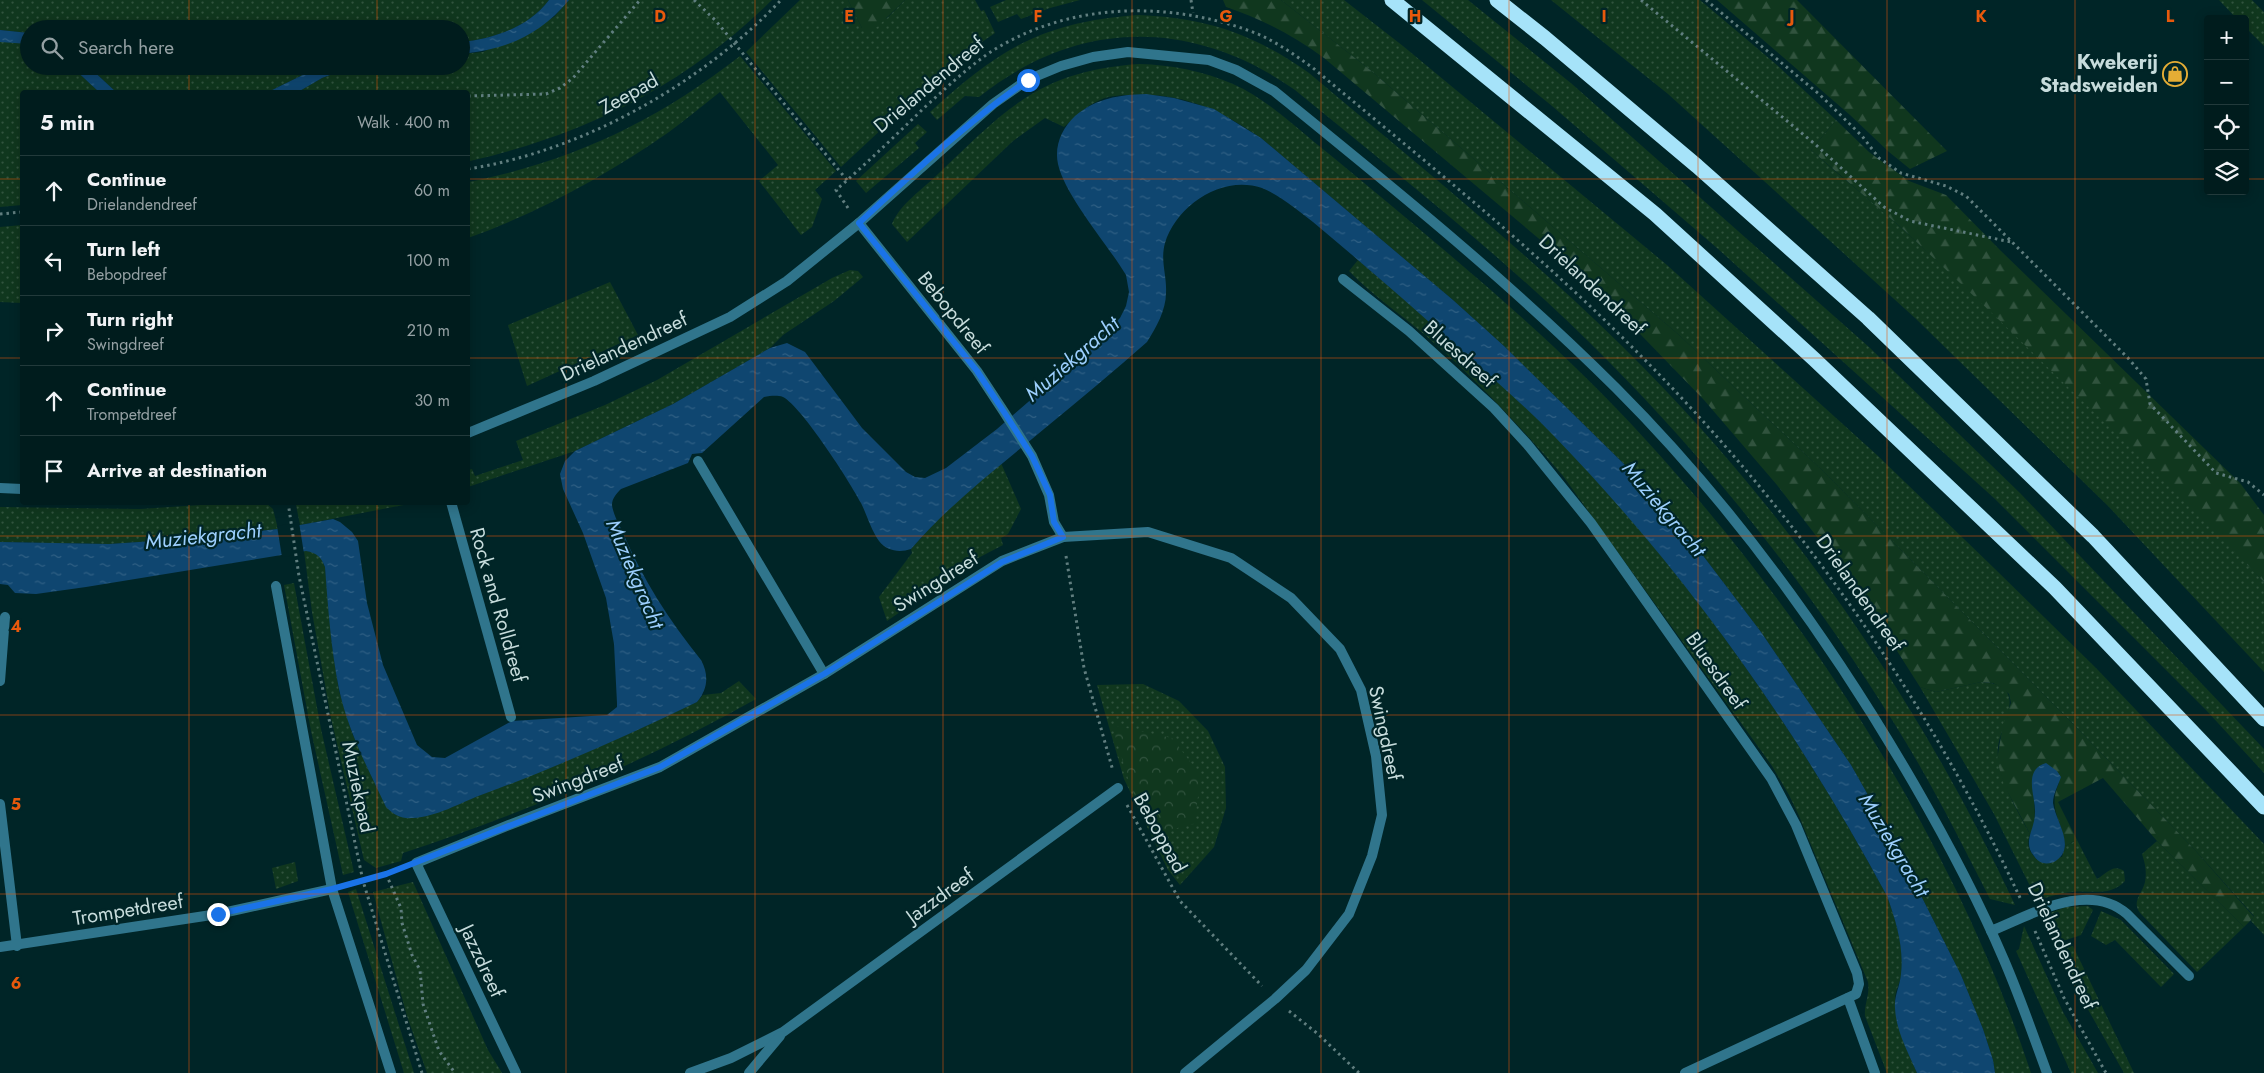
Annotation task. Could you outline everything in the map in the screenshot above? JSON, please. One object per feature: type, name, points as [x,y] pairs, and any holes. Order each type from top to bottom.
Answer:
[{"type":"highway","points":[[1392,0],[1655,214],[1814,360],[2055,588],[2264,807]]},
{"type":"highway","points":[[1497,0],[1697,166],[1868,318],[2093,536],[2264,718]]},
{"type":"street","name":"Drielandendreef","points":[[470,432],[594,381],[730,317],[787,280],[859,223],[993,104],[1028,80],[1061,66],[1093,57],[1128,52],[1209,60],[1236,70],[1274,91],[1525,300],[1616,388],[1705,485],[1794,598],[1862,699],[1935,820],[1991,931],[2021,999],[2047,1073]]},
{"type":"street","name":"Bebopdreef","points":[[859,223],[977,371],[1004,412],[1032,456],[1050,495],[1054,522],[1063,537]]},
{"type":"street","name":"Bluesdreef","points":[[1343,279],[1409,331],[1494,408],[1527,444],[1591,523],[1771,778],[1796,825],[1857,973],[1859,984],[1856,994],[1848,998]]},
{"type":"street","points":[[698,461],[824,674]]},
{"type":"street","points":[[0,488],[20,489]]},
{"type":"street","name":"Rock and Rolldreef","points":[[453,505],[511,717]]},
{"type":"street","name":"Swingdreef","points":[[416,863],[660,767],[824,674],[1002,562],[1063,537],[1148,532],[1231,558],[1291,598],[1340,649],[1361,690],[1376,756],[1382,814],[1372,856],[1349,914],[1306,970],[1275,1000],[1185,1073]]},
{"type":"street","points":[[276,586],[332,889],[391,1073]]},
{"type":"street","points":[[0,681],[5,617]]},
{"type":"street","name":"Jazzdreef","points":[[690,1073],[731,1058],[783,1032],[1118,788]]},
{"type":"street","points":[[0,804],[17,946]]},
{"type":"street","name":"Jazzdreef","points":[[416,863],[516,1073]]},
{"type":"street","name":"Trompetdreef","points":[[0,947],[17,946],[218,914],[332,889]]},
{"type":"street","points":[[1991,931],[2064,902],[2093,900],[2117,906],[2189,976]]},
{"type":"street","points":[[1685,1073],[1848,998],[1875,1073]]},
{"type":"street","name":"Jazzdreef","points":[[749,1073],[783,1032]]},
{"type":"path","points":[[470,96],[546,94],[560,88],[572,78],[640,0]]},
{"type":"path","points":[[694,0],[716,21],[847,180],[836,190],[859,223]]},
{"type":"path","name":"Zeepad","points":[[470,169],[519,157],[566,142],[610,123],[692,76],[735,44],[781,0]]},
{"type":"path","points":[[1192,0],[1193,13]]},
{"type":"path","points":[[1641,0],[1816,146],[1884,207],[1910,221],[2012,242]]},
{"type":"path","points":[[1706,0],[1819,94],[1862,136],[1880,158],[1901,173],[1946,186],[1966,196],[2128,358],[2146,379],[2150,404],[2216,473],[2248,482],[2264,495]]},
{"type":"path","name":"Drielandendreef","points":[[847,180],[964,72],[989,53],[1016,38],[1068,18],[1106,10],[1138,8],[1193,13],[1230,23],[1260,35],[1287,50],[1313,68],[1540,258],[1631,345],[1680,396],[1766,495],[1839,592],[1886,660],[1955,772],[2028,916],[2064,998],[2106,1073]]},
{"type":"path","points":[[0,214],[20,212]]},
{"type":"path","name":"Muziekpad","points":[[289,505],[298,568],[363,881],[422,1073]]},
{"type":"path","name":"Beboppad","points":[[1063,537],[1084,668],[1118,788],[1180,901],[1275,1000],[1318,1034],[1358,1073]]},
{"type":"path","points":[[332,889],[386,874],[416,863]]},
{"type":"path","points":[[386,874],[401,908],[402,922],[412,955],[420,970],[423,1004],[439,1051],[454,1073]]},
{"type":"green space","points":[[0,0],[549,0],[531,18],[510,30],[498,35],[470,40],[470,20],[20,20],[20,32],[0,30]]},
{"type":"green space","points":[[569,0],[772,0],[705,57],[670,81],[633,102],[594,121],[554,136],[513,150],[470,161],[470,90],[301,90],[330,75],[470,75],[470,53],[483,52],[554,17]]},
{"type":"green space","points":[[800,0],[848,0],[862,28],[887,18],[905,0],[975,0],[981,11],[984,10],[995,33],[956,60],[841,167],[746,52]]},
{"type":"green space","points":[[848,0],[905,0],[877,27],[868,30],[862,28]]},
{"type":"green space","points":[[1006,0],[1080,0],[1050,8],[1021,19],[1017,14],[998,22],[990,7]]},
{"type":"green space","points":[[1223,0],[1281,0],[1369,69],[1679,335],[1823,471],[2077,728],[2194,849],[2254,917],[2244,927],[2157,841],[2103,778],[2058,802],[2077,840],[2065,846],[2055,808],[2056,792],[2059,783],[2041,765],[2036,771],[2034,779],[2035,817],[2030,834],[2004,785],[1997,760],[2003,724],[2011,703],[2009,694],[1993,683],[1981,682],[1936,692],[1920,687],[1869,607],[1777,485],[1704,400],[1612,305],[1550,248],[1324,58],[1301,42],[1277,29],[1226,7]]},
{"type":"green space","points":[[1281,0],[1344,0],[1403,46],[1667,265],[1877,455],[2096,668],[2264,844],[2264,935],[2251,921],[2254,916],[2194,849],[1823,471],[1679,335],[1369,69]]},
{"type":"green space","points":[[1422,0],[1468,0],[1572,84],[1869,347],[2020,493],[2264,749],[2264,773],[2206,710],[1995,499],[1717,248],[1552,106]]},
{"type":"green space","points":[[1551,0],[1700,0],[1777,65],[1836,120],[1811,150],[1906,232],[2043,360],[2133,447],[2264,582],[2264,672],[2108,506],[1915,318],[1668,94]]},
{"type":"green space","points":[[1717,0],[1797,0],[1947,151],[1910,169]]},
{"type":"green space","points":[[2219,0],[2252,0],[2264,12],[2264,46],[2249,31],[2249,15],[2233,15]]},
{"type":"green space","points":[[1138,15],[1186,20],[1228,30],[1268,47],[1309,73],[1507,240],[1622,346],[1681,407],[1738,471],[1792,538],[1843,608],[1891,680],[1936,753],[1977,828],[2015,905],[1990,899],[1920,766],[1863,675],[1831,627],[1762,535],[1689,447],[1610,363],[1535,291],[1456,222],[1295,90],[1256,66],[1217,50],[1176,40],[1136,37],[1096,41],[1056,52],[1017,71],[979,97],[965,96],[937,120],[930,112],[978,71],[1024,42],[1075,24]]},
{"type":"green space","points":[[0,42],[20,42],[20,75],[81,75],[97,90],[20,90],[20,205],[0,207]]},
{"type":"green space","points":[[740,56],[836,171],[815,190],[822,199],[812,227],[801,235],[759,181],[778,165],[720,92],[669,132],[597,178],[546,205],[470,237],[470,182],[506,174],[542,163],[612,136],[645,119],[709,79]]},
{"type":"green space","points":[[1139,64],[1175,67],[1199,72],[1233,84],[1275,110],[1431,239],[1526,321],[1616,408],[1706,508],[1764,581],[1819,657],[1871,736],[1919,818],[1962,902],[1999,987],[2031,1073],[1995,1073],[1983,1029],[1961,975],[1889,832],[1851,765],[1761,632],[1679,524],[1623,463],[1504,346],[1453,300],[1261,138],[1217,112],[1186,101],[1152,95],[1108,97],[1090,105],[1064,127],[1045,118],[1013,141],[907,242],[892,224],[900,210],[912,197],[984,130],[1026,97],[1049,85],[1075,75],[1104,68]]},
{"type":"green space","points":[[98,75],[303,75],[272,90],[114,90]]},
{"type":"green space","points":[[1836,120],[1869,152],[1909,181],[1946,195],[2000,250],[2240,483],[2264,515],[2264,582],[2164,480],[1996,317],[1904,230],[1811,150]]},
{"type":"green space","points":[[918,124],[927,132],[915,143],[919,148],[866,193],[856,181]]},
{"type":"green space","points":[[20,225],[20,303],[0,302],[0,227]]},
{"type":"green space","points":[[1358,260],[1490,374],[1583,465],[1651,543],[1689,591],[1760,689],[1826,790],[1887,896],[1901,945],[1902,956],[1901,976],[1895,996],[1897,1018],[1902,1037],[1917,1073],[1887,1073],[1865,1016],[1868,982],[1799,816],[1772,766],[1563,476],[1514,421],[1462,368],[1349,271]]},
{"type":"green space","points":[[850,270],[858,271],[863,277],[834,301],[783,335],[770,348],[673,404],[575,451],[470,486],[470,470],[472,469],[475,476],[523,460],[516,441],[605,405],[657,380],[832,278]]},
{"type":"green space","points":[[610,282],[638,335],[527,386],[508,325]]},
{"type":"green space","points":[[1001,463],[1021,509],[1008,534],[1001,538],[1003,545],[980,557],[887,621],[879,597],[912,553],[911,549],[944,513]]},
{"type":"green space","points":[[200,505],[268,505],[273,509],[278,529],[184,539],[109,544],[0,542],[0,507],[140,509]]},
{"type":"green space","points":[[296,505],[303,505],[404,505],[300,525]]},
{"type":"green space","points":[[304,551],[318,555],[325,567],[332,645],[339,691],[352,733],[373,780],[413,818],[425,816],[562,762],[697,702],[703,695],[721,693],[739,681],[756,699],[670,744],[583,785],[494,821],[403,853],[401,861],[376,868],[364,860],[331,718],[312,612]]},
{"type":"green space","points":[[294,583],[321,729],[354,872],[343,875],[311,731],[284,585]]},
{"type":"green space","points":[[1981,682],[2005,689],[2009,697],[2008,715],[1999,742],[1998,758],[2008,792],[2030,834],[2028,845],[2032,854],[2037,860],[2062,857],[2065,846],[2077,840],[2097,879],[2116,868],[2124,871],[2125,881],[2119,886],[2107,891],[2059,894],[2037,900],[1994,814],[1920,687],[1936,692]]},
{"type":"green space","points":[[1143,684],[1179,701],[1208,731],[1225,767],[1226,808],[1214,847],[1180,885],[1168,870],[1124,779],[1097,685]]},
{"type":"green space","points":[[1112,725],[1172,738],[1201,776],[1194,824],[1153,834],[1130,785]]},
{"type":"green space","points":[[2157,841],[2244,927],[2197,972],[2142,915],[2137,906],[2146,878],[2142,854]]},
{"type":"green space","points":[[295,862],[298,881],[276,889],[272,868]]},
{"type":"green space","points":[[413,882],[488,1050],[502,1073],[427,1073],[407,1016],[373,892]]},
{"type":"green space","points":[[356,889],[414,1073],[404,1073],[348,892]]},
{"type":"green space","points":[[2088,906],[2093,910],[2081,935],[2057,943],[2046,918],[2047,914],[2066,907]]},
{"type":"green space","points":[[2101,911],[2121,920],[2174,974],[2161,987],[2115,940],[2106,945],[2091,936]]},
{"type":"green space","points":[[2024,926],[2063,1012],[2098,1073],[2071,1073],[2016,951],[2019,949]]},
{"type":"green space","points":[[2069,945],[2073,946],[2134,1073],[2124,1073],[2077,990],[2059,948]]},
{"type":"water","points":[[549,0],[569,0],[546,23],[521,39],[493,49],[470,53],[470,40],[498,35],[531,18]]},
{"type":"water","points":[[0,30],[20,32],[20,43],[0,42]]},
{"type":"water","points":[[81,75],[98,75],[114,90],[97,90]]},
{"type":"water","points":[[303,75],[330,75],[301,90],[272,90]]},
{"type":"water","name":"Muziekgracht","points":[[1146,94],[1174,98],[1214,109],[1261,138],[1453,300],[1504,346],[1623,463],[1679,524],[1761,632],[1851,765],[1889,832],[1961,975],[1983,1029],[1995,1073],[1917,1073],[1903,1041],[1896,1017],[1896,995],[1900,983],[1902,964],[1896,925],[1887,896],[1816,773],[1777,713],[1694,597],[1649,542],[1603,488],[1518,401],[1313,222],[1282,199],[1262,188],[1232,185],[1217,189],[1203,196],[1179,217],[1165,243],[1163,256],[1166,299],[1160,319],[1147,342],[975,486],[911,549],[894,550],[886,547],[879,541],[855,493],[825,446],[802,415],[781,396],[764,397],[702,453],[692,454],[688,463],[621,489],[612,502],[615,515],[648,583],[704,666],[706,682],[701,697],[697,702],[590,751],[439,812],[413,818],[398,816],[386,807],[372,778],[353,735],[339,689],[332,644],[325,567],[316,554],[306,551],[36,594],[15,593],[8,585],[0,584],[0,542],[109,544],[184,539],[278,529],[333,519],[352,532],[358,541],[367,603],[383,665],[417,745],[432,757],[445,758],[512,721],[607,715],[617,707],[614,644],[606,598],[583,533],[563,489],[560,474],[565,461],[575,451],[673,404],[770,348],[787,343],[805,352],[862,428],[906,472],[915,477],[925,478],[946,468],[997,429],[1087,351],[1120,318],[1126,306],[1129,292],[1126,275],[1069,191],[1058,164],[1057,151],[1060,138],[1066,126],[1083,110],[1100,101],[1126,95]]},
{"type":"water","points":[[2046,763],[2057,771],[2061,777],[2053,803],[2065,840],[2065,848],[2062,854],[2052,863],[2040,862],[2029,846],[2035,813],[2032,778],[2034,772]]},
{"type":"pier","points":[[299,522],[304,554],[282,557],[277,526]]},
{"type":"place","name":"Kwekerij Stadsweiden","points":[[2175,74]]},
{"type":"route","points":[[218,914],[332,889],[386,874],[660,767],[824,674],[1002,562],[1063,537],[1054,522],[1050,495],[1032,456],[1004,412],[977,371],[859,223],[993,104],[1028,80]]}]
